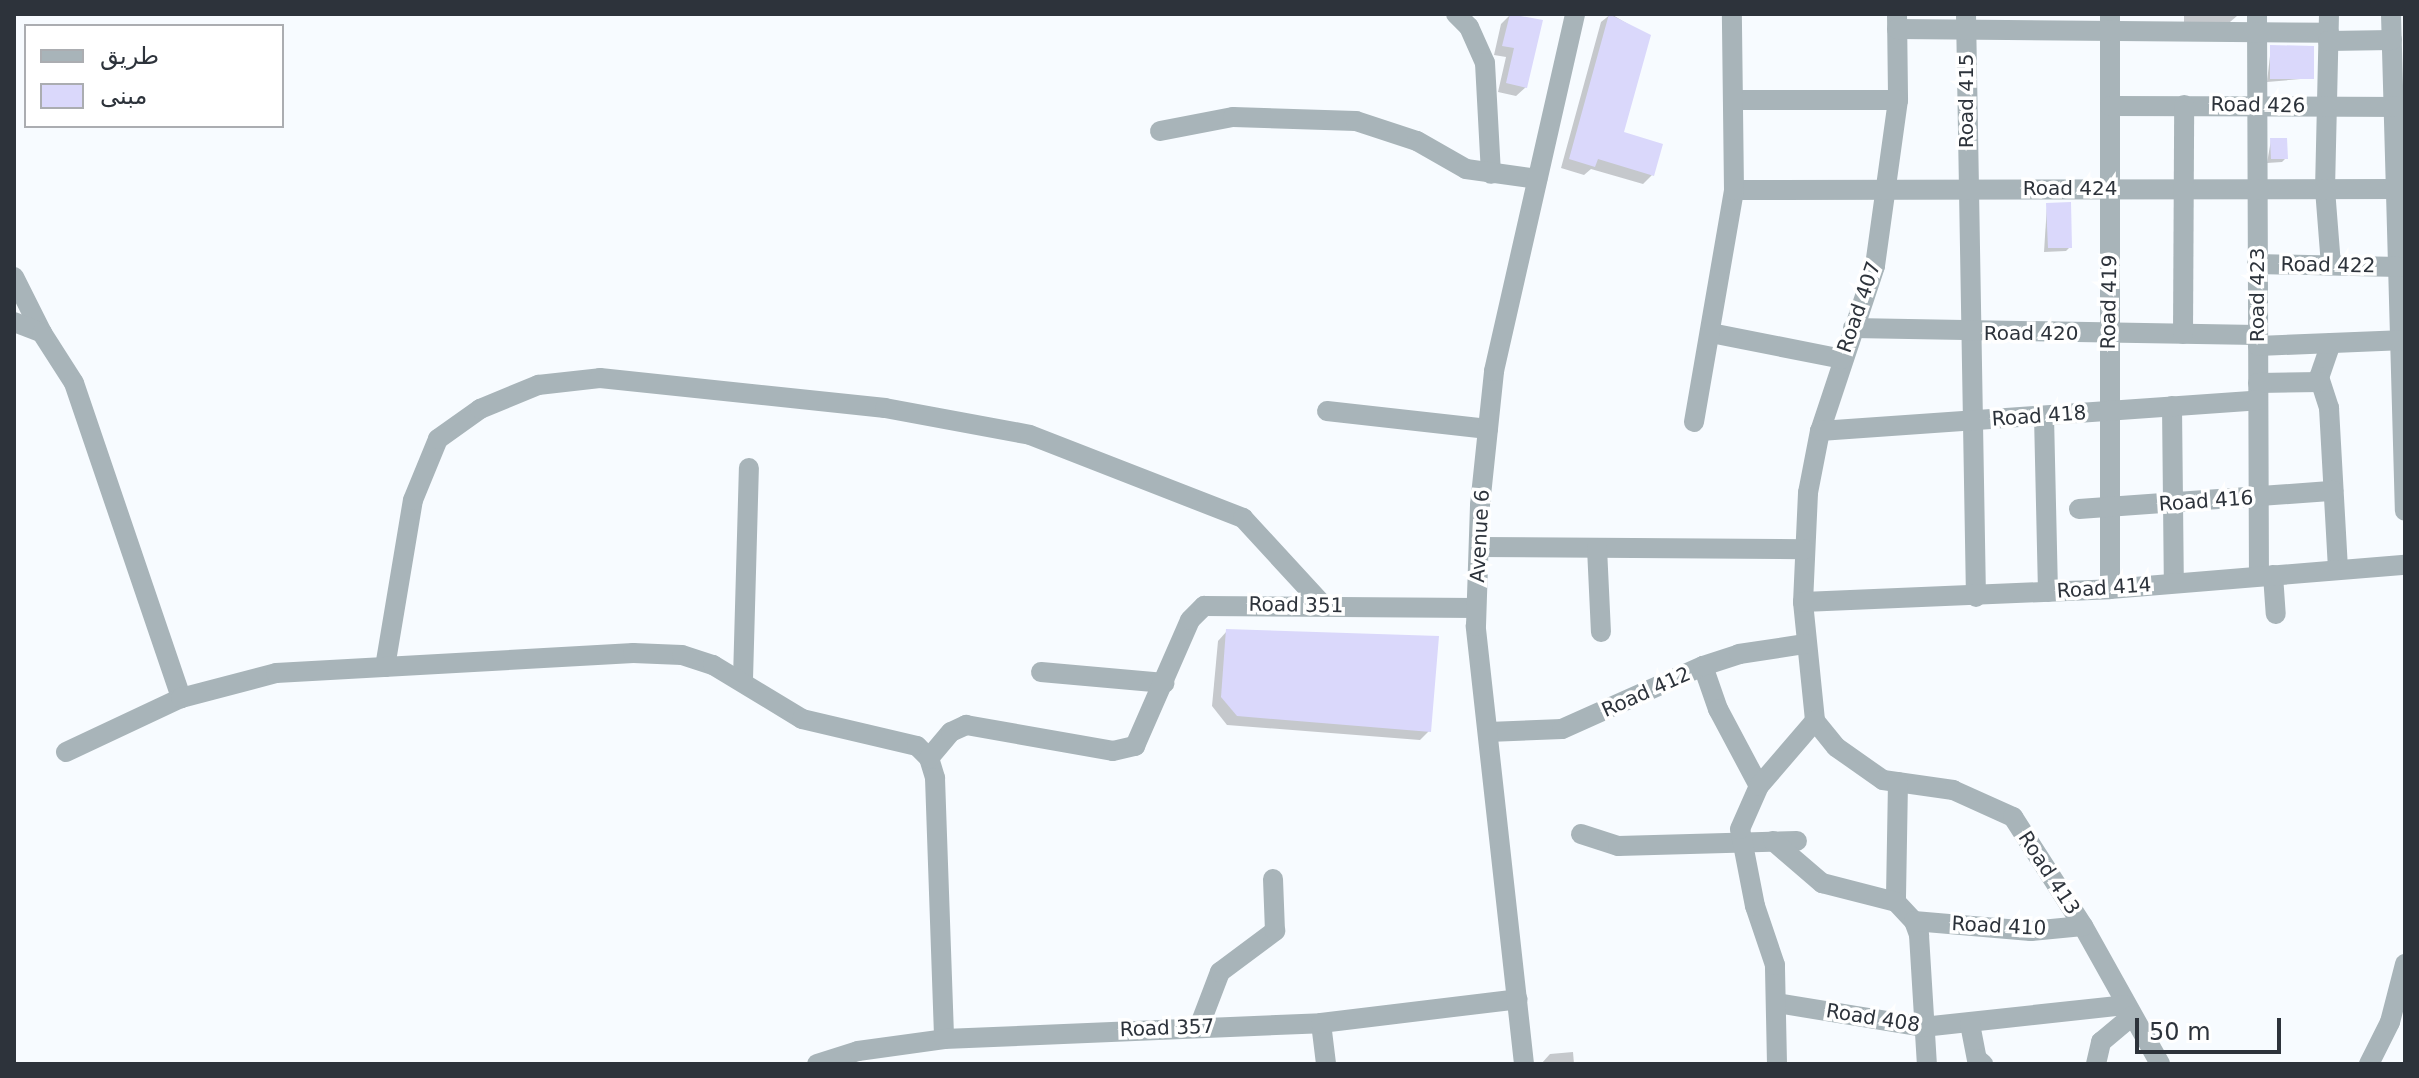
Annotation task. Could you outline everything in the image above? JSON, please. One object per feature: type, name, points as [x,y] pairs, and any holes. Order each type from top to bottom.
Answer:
[{"type":"street","points":[[1456,14],[1475,36],[1485,63],[1491,174]]},
{"type":"street","name":"Avenue 6","points":[[1524,1064],[1476,608],[1494,371],[1575,14]]},
{"type":"street","points":[[1694,422],[1734,190],[1732,14]]},
{"type":"street","points":[[2391,14],[2400,107],[2399,267],[2405,511]]},
{"type":"street","points":[[1897,21],[2256,22],[2329,29],[2392,40]]},
{"type":"street","name":"Road 407","points":[[1803,602],[1804,549],[1820,431],[1875,266],[1889,186],[1898,100],[1897,21]]},
{"type":"street","name":"Road 419","points":[[2110,21],[2107,411],[2110,589]]},
{"type":"street","name":"Road 415","points":[[1966,22],[1965,187],[1976,597]]},
{"type":"street","name":"Road 423","points":[[2256,22],[2258,497],[2266,575],[2276,614]]},
{"type":"street","points":[[2329,29],[2325,189],[2331,265]]},
{"type":"street","points":[[1733,100],[1898,100]]},
{"type":"street","points":[[2183,334],[2184,105]]},
{"type":"street","name":"Road 426","points":[[2110,106],[2400,107]]},
{"type":"street","points":[[1160,131],[1233,117],[1356,121],[1417,141],[1466,169],[1537,179]]},
{"type":"street","name":"Road 424","points":[[1734,190],[1889,186],[2401,189]]},
{"type":"street","name":"Road 422","points":[[2257,264],[2399,267]]},
{"type":"street","points":[[14,277],[42,333],[74,383],[181,698]]},
{"type":"street","points":[[14,322],[42,333]]},
{"type":"street","name":"Road 420","points":[[1853,328],[1968,333],[2183,334],[2331,343],[2402,340]]},
{"type":"street","points":[[1711,333],[1842,359]]},
{"type":"street","points":[[2331,343],[2320,382],[2329,408],[2338,570]]},
{"type":"street","points":[[385,667],[413,500],[438,439],[480,409],[538,385],[600,378],[885,408],[1030,435],[1243,518],[1324,606]]},
{"type":"street","name":"Road 418","points":[[1820,431],[2172,406],[2320,382]]},
{"type":"street","points":[[2172,406],[2174,583]]},
{"type":"street","points":[[1327,411],[1488,429]]},
{"type":"street","points":[[2044,416],[2048,592]]},
{"type":"street","points":[[743,679],[749,468]]},
{"type":"street","name":"Road 416","points":[[2079,509],[2333,491]]},
{"type":"street","points":[[1479,547],[1804,549]]},
{"type":"street","points":[[1597,548],[1601,632]]},
{"type":"street","name":"Road 414","points":[[1803,602],[2110,589],[2405,565]]},
{"type":"street","points":[[1777,1064],[1775,965],[1740,829],[1759,786],[1815,721],[1803,602]]},
{"type":"street","name":"Road 351","points":[[929,758],[951,732],[966,725],[1124,750],[1142,738],[1190,620],[1204,606],[1476,608]]},
{"type":"street","name":"Road 412","points":[[1488,732],[1562,729],[1703,666],[1739,654],[1805,644]]},
{"type":"street","points":[[66,752],[181,698],[276,673],[633,653],[682,655],[743,679],[802,719],[917,746],[929,758],[935,778],[944,1039]]},
{"type":"street","points":[[1703,666],[1736,746],[1759,786]]},
{"type":"street","points":[[1041,672],[1165,683]]},
{"type":"street","name":"Road 413","points":[[1815,721],[1859,766],[1898,782],[1953,790],[2013,817],[2083,926],[2160,1064]]},
{"type":"street","points":[[1896,902],[1898,782]]},
{"type":"street","points":[[1581,834],[1618,846],[1797,841]]},
{"type":"street","points":[[1773,841],[1822,883],[1896,902],[1914,921],[1927,1064]]},
{"type":"street","points":[[1199,1027],[1220,972],[1238,954],[1275,931],[1273,879]]},
{"type":"street","name":"Road 410","points":[[1914,921],[2031,931],[2083,926]]},
{"type":"street","points":[[2369,1064],[2390,1022],[2405,964]]},
{"type":"street","name":"Road 357","points":[[817,1064],[944,1039],[1321,1023],[1518,999]]},
{"type":"street","name":"Road 408","points":[[1777,1003],[1923,1027],[2128,1010]]},
{"type":"street","points":[[2096,1064],[2101,1042],[2128,1010]]},
{"type":"street","points":[[1321,1023],[1326,1064]]},
{"type":"street","points":[[1970,1024],[1977,1059],[1983,1064]]},
{"type":"building","points":[[1510,14],[1543,20],[1527,88],[1506,83],[1514,48],[1502,46]]},
{"type":"building","points":[[1609,14],[1651,35],[1624,132],[1663,144],[1654,176],[1598,159],[1595,167],[1569,159]]},
{"type":"building","points":[[2270,45],[2314,46],[2314,79],[2270,79]]},
{"type":"building","points":[[2270,138],[2287,138],[2288,159],[2271,159]]},
{"type":"building","points":[[2071,202],[2072,248],[2048,248],[2046,203]]},
{"type":"building","points":[[1226,629],[1439,636],[1431,732],[1237,716],[1221,697]]}]
